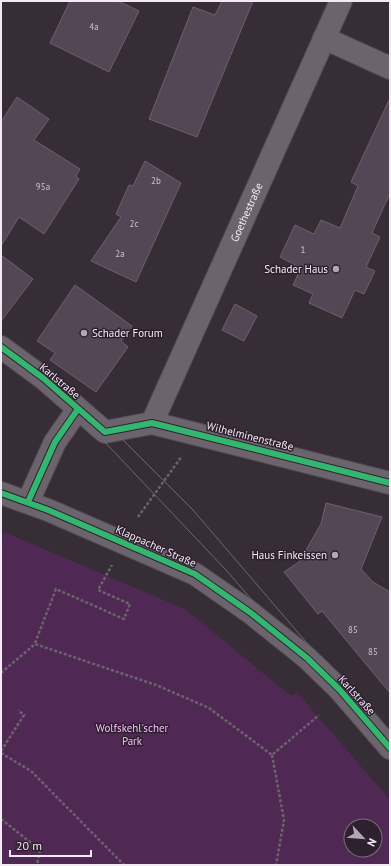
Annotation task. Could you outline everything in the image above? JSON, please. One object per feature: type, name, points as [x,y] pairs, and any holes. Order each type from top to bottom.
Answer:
[{"type":"street","name":"Goethestraße","points":[[152,423],[341,1]]},
{"type":"street","points":[[324,38],[390,68]]},
{"type":"street","name":"Karlstraße","points":[[1,347],[42,378],[104,432]]},
{"type":"street","points":[[28,502],[56,442],[78,409]]},
{"type":"street","name":"Wilhelminenstraße","points":[[104,432],[152,423],[390,483]]},
{"type":"street","name":"Klappacher Straße","points":[[1,493],[28,502],[195,574],[251,612],[307,658]]},
{"type":"street","name":"Karlstraße","points":[[307,658],[343,692],[390,748]]},
{"type":"path","points":[[138,518],[163,480],[199,434]]},
{"type":"path","points":[[1,673],[35,644],[56,589],[124,619],[130,604],[98,590],[114,563]]},
{"type":"path","points":[[35,644],[156,685],[209,708],[272,755],[284,820],[276,865]]},
{"type":"path","points":[[18,710],[24,715],[1,752],[31,771],[124,865]]},
{"type":"path","points":[[272,755],[319,715]]},
{"type":"path","points":[[1,819],[40,850],[38,865]]},
{"type":"green space","name":"Wolfskehl'scher Park","points":[[4,532],[185,609],[291,696],[297,692],[390,800],[390,865],[1,865],[1,541]]},
{"type":"building","points":[[70,1],[118,1],[139,11],[109,72],[50,43]]},
{"type":"building","points":[[222,1],[253,1],[197,137],[149,119],[193,7],[215,15]]},
{"type":"building","points":[[17,97],[49,119],[34,140],[80,169],[76,176],[79,179],[44,234],[19,217],[1,246],[1,122]]},
{"type":"building","name":"Schader Haus","points":[[390,98],[390,193],[372,233],[380,237],[366,267],[375,271],[364,294],[355,290],[342,318],[309,303],[313,294],[293,285],[301,268],[280,257],[295,225],[314,234],[321,220],[340,228],[358,186],[351,182]]},
{"type":"building","points":[[145,161],[181,183],[136,282],[91,261],[121,217],[116,214],[129,185],[133,186]]},
{"type":"building","points":[[1,255],[33,279],[1,321]]},
{"type":"building","name":"Schader Forum","points":[[75,285],[132,326],[121,341],[128,347],[96,392],[50,360],[55,353],[37,341]]},
{"type":"building","points":[[235,304],[257,316],[244,341],[222,330]]},
{"type":"building","points":[[326,503],[382,517],[361,569],[373,582],[390,592],[390,693],[322,611],[318,614],[284,572],[299,562],[321,524]]},
{"type":"tram line","points":[[1,340],[47,375],[113,430],[193,510],[390,740]]},
{"type":"tram line","points":[[1,355],[39,383],[100,437],[226,570],[390,760]]},
{"type":"cycle path","points":[[1,347],[43,378],[105,432],[152,423],[390,483]]},
{"type":"cycle path","points":[[28,502],[55,442],[78,409]]},
{"type":"cycle path","points":[[1,493],[48,510],[195,574],[251,613],[307,658],[339,689],[390,748]]},
{"type":"place","name":"Schader Haus","points":[[336,269]]},
{"type":"place","name":"Schader Forum","points":[[84,333]]},
{"type":"place","name":"Haus Finkeissen","points":[[335,555]]}]
